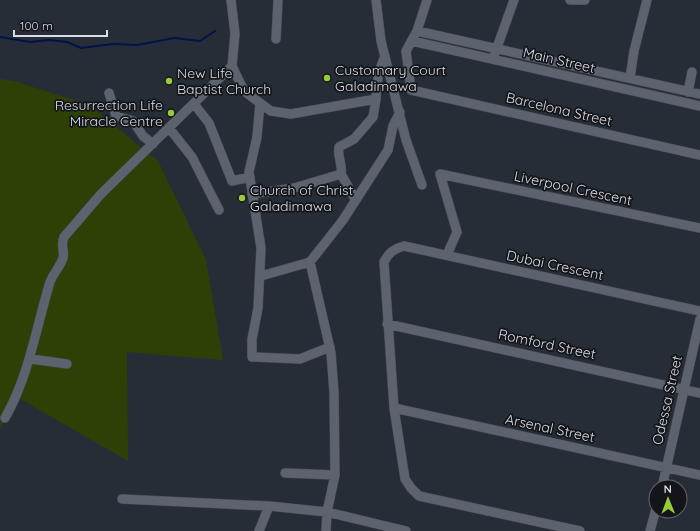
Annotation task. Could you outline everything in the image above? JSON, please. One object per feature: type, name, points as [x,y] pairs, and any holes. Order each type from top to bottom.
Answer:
[{"type":"street","points":[[231,0],[235,34],[232,66],[244,91],[271,111],[291,114],[376,99]]},
{"type":"street","points":[[276,39],[278,0]]},
{"type":"street","points":[[376,0],[381,41],[406,140],[422,186]]},
{"type":"street","points":[[412,41],[417,31],[427,0]]},
{"type":"street","points":[[493,60],[514,0]]},
{"type":"street","points":[[570,0],[585,0]]},
{"type":"street","points":[[630,78],[634,50],[647,0]]},
{"type":"street","name":"Main Street","points":[[417,31],[700,94]]},
{"type":"street","name":"Main Street","points":[[412,41],[700,106]]},
{"type":"street","name":"Barcelona Street","points":[[412,41],[406,51],[411,90],[700,155]]},
{"type":"street","points":[[355,199],[341,174],[342,169],[338,154],[339,148],[354,139],[373,117],[376,99],[376,82],[379,68],[385,56]]},
{"type":"street","points":[[5,418],[17,396],[31,359],[34,338],[51,280],[62,259],[62,244],[64,237],[101,194],[232,66]]},
{"type":"street","points":[[688,92],[692,72]]},
{"type":"street","points":[[109,93],[116,116],[133,121],[145,138],[153,144]]},
{"type":"street","points":[[260,103],[257,138],[249,172],[261,248],[261,276],[258,308],[252,339],[252,357],[300,359],[330,347]]},
{"type":"street","points":[[194,104],[208,123],[232,182],[250,177]]},
{"type":"street","points":[[261,276],[310,262],[343,220],[355,199],[388,150],[393,126],[400,112]]},
{"type":"street","points":[[169,128],[192,157],[219,210]]},
{"type":"street","points":[[252,194],[294,188],[341,174]]},
{"type":"street","name":"Liverpool Crescent","points":[[447,255],[457,232],[440,174],[700,228]]},
{"type":"street","name":"Dubai Crescent","points":[[387,324],[384,262],[388,254],[394,249],[404,246],[700,311]]},
{"type":"street","points":[[310,262],[330,347],[334,394],[335,475],[327,512],[326,531]]},
{"type":"street","name":"Odessa Street","points":[[664,479],[700,319]]},
{"type":"street","points":[[387,324],[394,408],[405,479],[411,488],[420,496],[580,531]]},
{"type":"street","name":"Romford Street","points":[[387,324],[700,393]]},
{"type":"street","points":[[31,359],[67,364]]},
{"type":"street","name":"Arsenal Street","points":[[394,408],[700,475]]},
{"type":"street","points":[[285,473],[335,475]]},
{"type":"street","points":[[122,500],[269,506],[327,512],[406,531]]},
{"type":"street","points":[[259,531],[269,506]]},
{"type":"street","points":[[650,531],[653,519]]},
{"type":"green space","points":[[0,79],[14,81],[89,105],[158,161],[206,260],[223,360],[127,352],[128,461],[17,397],[0,428]]},
{"type":"waterway","points":[[0,37],[30,42],[49,40],[67,42],[81,48],[113,44],[137,45],[174,38],[200,41],[215,31]]},
{"type":"place","name":"Customary Court Galadimawa","points":[[327,78]]},
{"type":"place","name":"New Life Baptist Church","points":[[169,81]]},
{"type":"place","name":"Resurrection Life Miracle Centre","points":[[171,113]]},
{"type":"place","name":"Church of Christ Galadimawa","points":[[242,198]]}]
